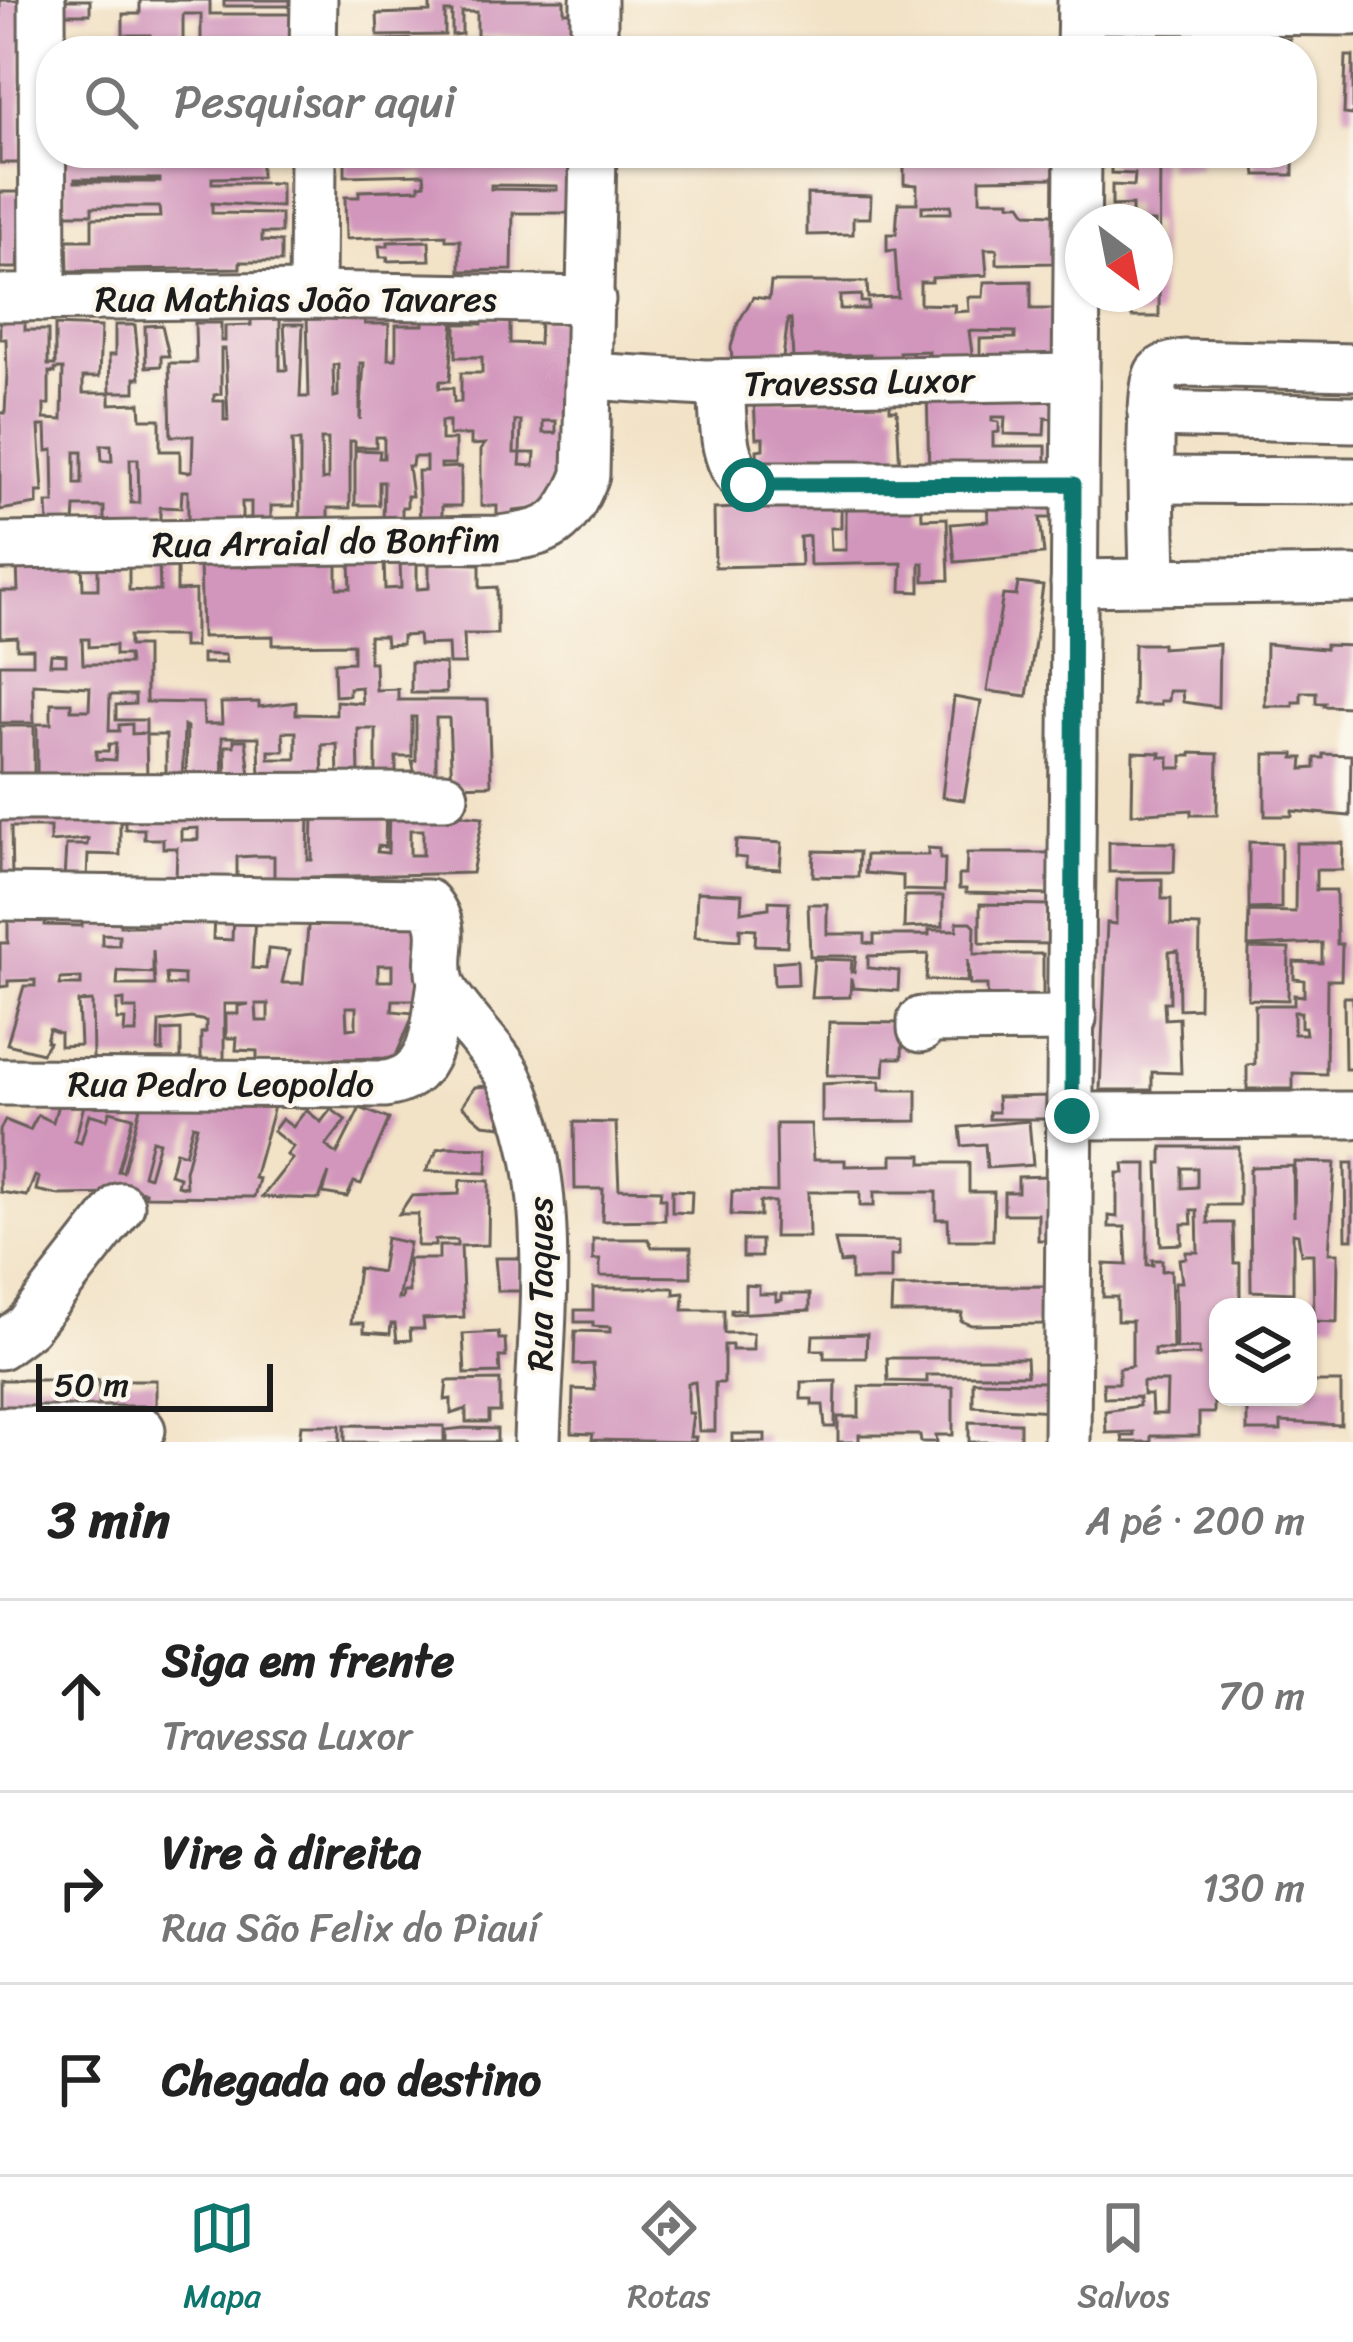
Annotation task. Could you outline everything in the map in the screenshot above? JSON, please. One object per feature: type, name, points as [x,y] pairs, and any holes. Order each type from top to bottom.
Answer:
[{"type":"street","points":[[39,36],[42,0]]},
{"type":"street","points":[[314,0],[314,36]]},
{"type":"street","points":[[594,0],[594,36]]},
{"type":"street","points":[[1080,20],[1295,6],[1353,12]]},
{"type":"street","points":[[21,298],[36,85]]},
{"type":"street","points":[[312,295],[313,168]]},
{"type":"street","name":"Rua Arraial do Bonfim","points":[[0,546],[347,542],[532,535],[554,527],[572,509],[586,475],[593,168]]},
{"type":"street","points":[[1067,1442],[1078,168]]},
{"type":"street","name":"Rua Mathias João Tavares","points":[[21,298],[312,295],[592,300]]},
{"type":"street","points":[[1153,581],[1151,414],[1157,374],[1174,365],[1353,367]]},
{"type":"street","points":[[590,376],[721,383]]},
{"type":"street","name":"Travessa Luxor","points":[[1073,377],[721,383],[728,457],[735,475],[748,485],[1074,484]]},
{"type":"street","points":[[1151,414],[1353,419]]},
{"type":"street","points":[[1154,480],[1353,481]]},
{"type":"street","points":[[1074,583],[1353,579]]},
{"type":"street","points":[[0,797],[445,796]]},
{"type":"street","points":[[0,897],[428,903],[440,917],[441,983]]},
{"type":"street","name":"Rua Pedro Leopoldo","points":[[0,1082],[407,1081],[422,1067],[441,983]]},
{"type":"street","name":"Rua Taques","points":[[441,983],[509,1076],[530,1130],[543,1195],[537,1442]]},
{"type":"street","points":[[921,1030],[921,1020],[1073,1019]]},
{"type":"street","points":[[1072,1116],[1353,1115]]},
{"type":"street","points":[[0,1346],[27,1326],[121,1206]]},
{"type":"street","points":[[0,1430],[142,1430]]},
{"type":"building","points":[[0,0],[23,0],[22,163],[0,163]]},
{"type":"building","points":[[64,0],[90,0],[90,14],[64,14]]},
{"type":"building","points":[[140,0],[210,0],[210,14],[294,14],[294,36],[201,36],[201,14],[183,14],[183,36],[123,35],[123,14],[140,14]]},
{"type":"building","points":[[224,0],[294,0],[294,6],[224,6]]},
{"type":"building","points":[[430,0],[564,0],[564,12],[580,12],[580,36],[477,36],[477,12],[462,12],[462,34],[452,35],[452,12],[445,12],[445,35],[378,36],[377,14],[430,12]]},
{"type":"building","points":[[1346,56],[1353,56],[1353,115],[1344,114]]},
{"type":"building","points":[[65,168],[261,168],[261,177],[212,178],[212,183],[281,183],[281,207],[212,203],[212,213],[281,214],[281,233],[262,233],[262,241],[281,242],[281,262],[240,262],[240,268],[68,271],[67,240],[92,240],[92,218],[160,217],[159,207],[92,207],[92,214],[66,214]],"holes":[[[75,179],[160,179],[75,182]]]},
{"type":"building","points":[[345,168],[578,168],[575,213],[513,213],[512,270],[460,271],[460,240],[446,240],[446,235],[346,239],[345,197],[359,197],[359,191],[419,189],[425,184],[424,174],[345,176]],"holes":[[[491,185],[557,186],[557,190],[491,189]]]},
{"type":"building","points":[[904,168],[1054,168],[1054,178],[980,179],[980,200],[1010,200],[1027,213],[1053,214],[1053,263],[997,264],[997,249],[985,249],[987,275],[920,282],[920,304],[955,305],[954,312],[969,311],[968,297],[983,297],[984,282],[1031,281],[1031,309],[1054,309],[1056,358],[980,368],[980,339],[1015,338],[1015,332],[969,331],[974,368],[929,369],[929,351],[899,352],[900,370],[870,371],[870,355],[815,356],[816,372],[793,360],[788,319],[781,373],[733,374],[731,347],[738,323],[753,297],[769,299],[771,282],[867,282],[868,298],[898,297],[895,250],[887,251],[887,234],[896,234],[898,203],[917,203],[917,185],[904,184]],"holes":[[[951,205],[951,213],[922,213],[922,206]],[[861,295],[861,302],[868,302],[868,309],[840,309],[840,296]]]},
{"type":"building","points":[[1111,168],[1160,168],[1160,204],[1112,204],[1112,185],[1134,186],[1135,174],[1111,173]]},
{"type":"building","points":[[1255,168],[1293,168],[1293,175],[1256,175]]},
{"type":"building","points":[[0,192],[22,192],[18,268],[0,268]]},
{"type":"building","points":[[807,194],[871,196],[870,218],[853,218],[853,234],[807,235]]},
{"type":"building","points":[[429,241],[430,260],[380,257],[379,246],[388,246],[388,242]]},
{"type":"building","points":[[1132,312],[1159,312],[1159,317],[1132,317]]},
{"type":"building","points":[[365,314],[365,324],[389,324],[388,359],[396,359],[396,325],[423,325],[423,315],[454,316],[450,381],[440,381],[439,388],[453,388],[454,402],[461,402],[461,373],[482,373],[482,357],[456,357],[456,324],[510,317],[510,343],[539,344],[540,319],[569,319],[574,486],[560,506],[513,511],[512,522],[497,522],[497,506],[481,506],[481,449],[485,444],[471,445],[471,435],[449,435],[449,421],[441,421],[441,440],[455,440],[455,464],[441,464],[441,468],[461,467],[461,506],[442,506],[442,523],[420,524],[418,471],[426,471],[426,457],[413,457],[408,466],[412,496],[407,496],[407,507],[402,507],[402,524],[383,524],[384,482],[379,482],[379,505],[355,505],[355,450],[380,451],[379,458],[384,458],[384,437],[376,437],[376,447],[355,447],[355,441],[350,441],[350,508],[328,508],[328,524],[300,524],[300,441],[292,441],[294,506],[271,506],[271,525],[251,525],[251,502],[242,502],[242,525],[188,525],[188,491],[182,491],[181,508],[160,507],[160,525],[104,525],[104,507],[75,507],[74,525],[48,525],[47,503],[54,503],[53,450],[47,451],[46,426],[39,426],[43,492],[37,492],[37,504],[0,510],[0,413],[5,413],[7,374],[0,317],[25,316],[25,330],[48,330],[48,365],[55,365],[55,325],[101,327],[99,377],[83,377],[83,393],[110,393],[110,404],[140,403],[141,419],[160,419],[160,451],[180,451],[180,471],[188,472],[192,471],[193,436],[171,436],[169,363],[196,363],[195,323],[221,323],[221,341],[225,341],[225,326],[251,325],[251,315],[280,315],[280,370],[287,370],[284,324],[303,324],[300,397],[309,397],[307,315]],"holes":[[[221,349],[225,349],[228,420],[224,420],[224,401],[214,401],[214,395],[221,394]],[[360,363],[364,363],[360,420]],[[338,364],[338,396],[334,397],[333,365]],[[63,369],[62,420],[44,419],[49,372]],[[515,421],[521,421],[520,453],[514,453]],[[543,421],[556,421],[556,433],[543,433]],[[321,439],[328,439],[328,479],[322,480]],[[101,445],[111,445],[112,461],[102,461]],[[75,452],[82,452],[82,484],[75,484]],[[521,453],[535,453],[534,466],[520,465]],[[130,459],[138,459],[139,503],[131,503]]]},
{"type":"building","points":[[115,325],[135,325],[140,378],[135,378],[135,392],[110,392],[109,355],[115,355]]},
{"type":"building","points":[[162,325],[169,356],[161,356],[161,366],[146,367],[145,326]]},
{"type":"building","points":[[927,386],[1052,388],[1053,419],[1045,418],[1044,435],[1004,434],[1005,417],[992,417],[999,422],[993,446],[1046,446],[1046,462],[1030,462],[1030,475],[929,476]]},
{"type":"building","points":[[890,396],[890,410],[897,410],[900,473],[759,476],[757,450],[763,449],[763,438],[756,438],[754,399]]},
{"type":"building","points":[[1054,492],[1054,518],[1040,518],[1044,554],[955,562],[951,524],[988,521],[987,493]]},
{"type":"building","points":[[841,494],[841,528],[830,528],[831,550],[846,550],[846,494],[921,494],[922,519],[947,518],[949,580],[924,581],[924,563],[920,563],[920,592],[901,591],[902,563],[810,565],[809,536],[800,537],[801,565],[715,567],[714,509],[739,508],[739,498]]},
{"type":"building","points":[[337,560],[337,588],[351,588],[350,560],[384,561],[385,589],[401,588],[400,562],[417,562],[417,589],[429,588],[429,563],[480,564],[480,588],[497,587],[497,634],[464,634],[465,664],[449,664],[448,644],[419,645],[418,635],[402,636],[402,644],[386,645],[385,636],[369,636],[369,662],[375,662],[376,690],[398,689],[398,700],[488,700],[491,785],[452,786],[449,718],[436,718],[436,780],[416,780],[412,761],[416,761],[416,717],[412,717],[412,757],[396,757],[396,779],[376,780],[376,729],[358,729],[359,777],[338,777],[337,744],[322,745],[323,781],[260,786],[259,737],[222,737],[223,786],[186,783],[184,726],[182,787],[166,786],[166,735],[146,735],[147,777],[37,781],[37,724],[51,724],[51,703],[71,703],[71,710],[89,710],[90,687],[33,684],[34,723],[0,723],[0,664],[33,664],[33,649],[17,649],[17,637],[0,638],[0,591],[18,591],[17,562],[82,561],[83,589],[98,589],[98,561],[129,561],[129,590],[160,591],[159,561],[177,561],[177,591],[195,590],[195,647],[183,647],[183,636],[129,636],[129,646],[146,646],[146,702],[203,703],[204,724],[222,724],[221,703],[259,702],[259,707],[296,702],[296,714],[336,715],[336,701],[362,703],[361,687],[349,688],[349,695],[335,696],[334,663],[353,662],[353,644],[273,645],[273,636],[202,637],[200,561]],"holes":[[[82,639],[89,639],[89,647],[115,645],[115,655],[128,655],[129,664],[83,664]],[[51,654],[66,655],[66,664],[50,664]],[[110,695],[135,695],[135,704],[116,705],[116,720],[146,720],[146,733],[132,734],[132,724],[109,731]],[[283,732],[296,732],[296,759],[269,759],[269,751],[284,751]],[[109,744],[116,744],[115,760],[96,759],[96,751],[108,751]]]},
{"type":"building","points":[[1018,583],[1043,586],[1027,696],[987,691],[1003,595],[1016,596]]},
{"type":"building","points":[[1134,644],[1162,644],[1162,648],[1219,644],[1218,707],[1183,702],[1182,691],[1169,691],[1168,701],[1160,705],[1133,705]]},
{"type":"building","points":[[1266,644],[1325,649],[1325,645],[1353,646],[1351,707],[1316,703],[1316,692],[1301,692],[1301,702],[1293,706],[1265,706]]},
{"type":"building","points":[[202,654],[225,655],[226,663],[202,663]]},
{"type":"building","points":[[411,662],[445,664],[446,693],[411,693]]},
{"type":"building","points":[[954,697],[981,702],[964,800],[942,797]]},
{"type":"building","points":[[0,726],[34,726],[34,787],[0,787]]},
{"type":"building","points":[[234,740],[246,740],[251,785],[226,782],[225,746],[234,746]]},
{"type":"building","points":[[1133,752],[1161,753],[1160,757],[1169,757],[1169,768],[1182,768],[1182,756],[1191,753],[1218,754],[1217,815],[1191,815],[1191,810],[1132,814]]},
{"type":"building","points":[[1265,754],[1294,754],[1294,758],[1303,758],[1302,769],[1315,768],[1315,758],[1323,754],[1351,755],[1350,816],[1292,811],[1292,816],[1265,816]]},
{"type":"building","points":[[0,808],[386,808],[385,847],[378,846],[377,852],[388,853],[389,808],[483,817],[472,873],[274,878],[274,856],[255,856],[237,857],[237,879],[176,879],[177,848],[163,848],[163,839],[144,839],[144,829],[125,829],[125,821],[120,821],[120,855],[88,854],[87,881],[64,880],[66,845],[87,845],[88,839],[50,842],[50,827],[11,827],[12,880],[0,880]],"holes":[[[309,814],[313,814],[312,860],[308,860]],[[198,828],[198,840],[181,840],[181,829]],[[410,830],[423,830],[423,855],[410,855]]]},
{"type":"building","points":[[736,840],[782,843],[780,869],[746,867],[746,858],[735,857]]},
{"type":"building","points":[[1109,842],[1175,843],[1174,872],[1109,872]]},
{"type":"building","points":[[1249,842],[1281,843],[1281,908],[1249,909]]},
{"type":"building","points":[[1296,843],[1343,843],[1342,870],[1316,870],[1316,890],[1336,890],[1337,944],[1342,944],[1341,980],[1327,980],[1326,1074],[1293,1073],[1293,1089],[1247,1089],[1247,1065],[1255,1064],[1255,1005],[1294,1005],[1294,995],[1304,996],[1304,980],[1294,979],[1294,962],[1322,963],[1322,943],[1248,946],[1249,911],[1295,912]],"holes":[[[1294,1012],[1301,1012],[1306,1034],[1294,1034]]]},
{"type":"building","points":[[928,848],[940,849],[940,859],[945,859],[944,891],[903,890],[903,876],[865,873],[866,855],[928,855]]},
{"type":"building","points":[[814,851],[859,852],[858,877],[813,876]]},
{"type":"building","points":[[967,853],[1050,853],[1050,895],[966,893],[959,889],[959,875],[966,875]]},
{"type":"building","points":[[1162,879],[1162,899],[1171,899],[1171,925],[1200,926],[1199,1008],[1179,1009],[1178,951],[1169,952],[1170,1002],[1164,1002],[1165,1019],[1179,1018],[1181,1073],[1152,1072],[1152,1090],[1100,1090],[1107,923],[1116,924],[1117,880]]},
{"type":"building","points":[[697,892],[742,894],[741,912],[769,908],[769,901],[789,902],[787,946],[755,945],[756,929],[740,928],[740,940],[695,937]]},
{"type":"building","points":[[905,896],[943,896],[943,926],[904,928]]},
{"type":"building","points":[[808,904],[827,904],[827,934],[865,934],[865,943],[874,944],[874,935],[929,935],[929,930],[957,930],[957,922],[971,922],[975,926],[974,954],[1043,954],[1043,1010],[988,1010],[987,985],[970,985],[968,959],[967,982],[926,980],[928,954],[868,956],[868,968],[899,971],[898,991],[853,988],[851,978],[850,997],[811,998],[814,959],[852,960],[854,972],[856,956],[810,956]]},
{"type":"building","points":[[980,904],[1050,905],[1050,944],[980,943]]},
{"type":"building","points":[[83,913],[121,913],[120,926],[156,926],[157,919],[214,914],[213,939],[232,940],[233,914],[255,915],[252,968],[266,969],[268,949],[289,951],[282,983],[303,983],[309,916],[426,915],[417,1000],[393,1000],[392,1011],[414,1013],[395,1058],[257,1060],[257,1051],[236,1050],[237,1038],[226,1038],[226,1014],[238,1014],[238,1006],[249,1004],[224,1004],[224,1060],[201,1059],[206,1021],[191,1018],[159,1022],[158,1051],[163,1051],[163,1031],[181,1030],[181,1059],[93,1059],[92,1001],[78,1002],[80,1045],[60,1046],[60,1033],[49,1029],[49,1042],[42,1053],[7,1044],[24,986],[35,986],[35,980],[8,981],[8,986],[0,987],[0,943],[8,943],[8,914],[45,914],[45,925],[82,926]],"holes":[[[102,934],[119,935],[119,945],[102,945]],[[153,950],[155,985],[117,985],[118,971],[153,973]],[[378,965],[392,965],[392,981],[378,981]],[[166,974],[184,975],[184,985],[167,985]],[[81,978],[81,985],[60,985],[60,979]],[[124,1000],[124,1009],[137,1009],[136,1033],[124,1033],[125,1020],[117,1020],[117,1001]],[[256,1004],[268,1004],[268,1021],[257,1021]],[[346,1007],[356,1007],[356,1028],[347,1029]]]},
{"type":"building","points":[[1249,948],[1289,949],[1288,1000],[1248,999]]},
{"type":"building","points":[[797,960],[798,984],[774,985],[773,962]]},
{"type":"building","points":[[1344,997],[1353,997],[1353,1069],[1345,1069]]},
{"type":"building","points":[[829,1022],[903,1023],[902,1058],[885,1058],[884,1076],[827,1075]]},
{"type":"building","points":[[880,1081],[880,1090],[917,1090],[917,1121],[822,1122],[822,1084]]},
{"type":"building","points":[[489,1086],[502,1126],[483,1124],[462,1106],[475,1087]]},
{"type":"building","points":[[1053,1096],[1053,1119],[989,1119],[989,1112],[998,1112],[997,1097]]},
{"type":"building","points":[[142,1100],[275,1103],[254,1178],[259,1179],[254,1197],[145,1196],[145,1192],[118,1190],[117,1194],[59,1195],[36,1190],[39,1178],[35,1176],[27,1196],[0,1192],[0,1130],[5,1120],[30,1130],[38,1115],[53,1122],[59,1101],[85,1101],[75,1141],[81,1143],[89,1114],[107,1119],[110,1111],[133,1117],[118,1171],[123,1172]],"holes":[[[193,1125],[197,1126],[185,1171],[186,1187],[177,1185],[179,1177],[170,1174],[176,1151],[185,1154]],[[152,1140],[159,1142],[149,1177],[143,1175]]]},
{"type":"building","points":[[360,1108],[389,1119],[361,1184],[354,1182],[347,1197],[323,1193],[329,1173],[319,1199],[262,1197],[292,1159],[287,1155],[293,1147],[273,1131],[282,1119],[293,1127],[306,1110],[321,1122],[331,1109],[346,1120],[326,1146],[337,1154]]},
{"type":"building","points":[[1029,1121],[1033,1165],[987,1168],[985,1144],[962,1146],[960,1127]]},
{"type":"building","points":[[574,1122],[616,1123],[619,1189],[661,1190],[665,1220],[602,1221],[603,1189],[575,1189]]},
{"type":"building","points":[[776,1124],[811,1124],[813,1160],[845,1160],[845,1166],[892,1165],[892,1155],[922,1155],[922,1163],[969,1163],[969,1192],[994,1192],[993,1240],[949,1240],[948,1219],[936,1219],[936,1192],[874,1192],[874,1206],[860,1206],[860,1192],[808,1192],[809,1237],[774,1237],[775,1202],[760,1202],[760,1216],[731,1215],[732,1191],[777,1192]]},
{"type":"building","points":[[1162,1147],[1239,1147],[1239,1205],[1208,1205],[1208,1223],[1233,1223],[1240,1298],[1209,1298],[1209,1406],[1214,1406],[1214,1413],[1199,1413],[1199,1436],[1151,1436],[1151,1442],[1123,1442],[1122,1436],[1134,1436],[1134,1432],[1106,1433],[1105,1411],[1139,1406],[1139,1397],[1104,1398],[1103,1383],[1119,1383],[1119,1368],[1132,1366],[1132,1321],[1117,1321],[1117,1297],[1103,1297],[1104,1264],[1127,1265],[1125,1227],[1109,1227],[1109,1216],[1117,1217],[1117,1173],[1124,1173],[1123,1164],[1147,1164],[1147,1265],[1162,1260],[1162,1271],[1171,1270],[1173,1349],[1154,1349],[1154,1356],[1199,1355],[1199,1348],[1176,1349],[1175,1282],[1182,1282],[1179,1259],[1186,1258],[1186,1252],[1198,1252],[1197,1210],[1191,1210],[1192,1224],[1182,1224],[1182,1244],[1161,1245],[1158,1163],[1162,1163]],"holes":[[[1182,1168],[1197,1168],[1197,1187],[1182,1188]],[[1143,1382],[1167,1382],[1166,1414],[1152,1414],[1151,1395],[1143,1395]]]},
{"type":"building","points":[[488,1148],[487,1173],[426,1171],[438,1149]]},
{"type":"building","points":[[1295,1162],[1335,1163],[1329,1253],[1338,1253],[1337,1322],[1317,1321],[1313,1254],[1301,1254],[1298,1234],[1293,1233],[1293,1293],[1251,1291],[1252,1167],[1293,1166],[1294,1217]]},
{"type":"building","points":[[1345,1163],[1353,1163],[1353,1239],[1346,1239]]},
{"type":"building","points":[[1047,1176],[1047,1240],[1038,1240],[1038,1214],[1004,1214],[1004,1192],[1018,1192],[1018,1177]]},
{"type":"building","points":[[460,1180],[489,1181],[488,1245],[461,1246],[464,1317],[423,1319],[424,1329],[410,1329],[411,1340],[397,1341],[395,1324],[390,1334],[364,1332],[364,1323],[351,1323],[358,1268],[381,1272],[386,1238],[409,1243],[398,1299],[409,1292],[408,1259],[439,1259],[439,1246],[457,1246],[457,1240],[435,1240],[435,1246],[417,1246],[418,1214],[399,1214],[411,1196],[459,1194]]},
{"type":"building","points":[[672,1190],[692,1191],[691,1213],[672,1212]]},
{"type":"building","points":[[593,1239],[648,1239],[652,1247],[691,1247],[691,1277],[600,1276],[600,1260],[593,1260]]},
{"type":"building","points":[[743,1240],[761,1240],[761,1257],[743,1257]]},
{"type":"building","points":[[835,1240],[899,1241],[899,1255],[891,1256],[891,1280],[851,1280],[851,1262],[840,1263]]},
{"type":"building","points":[[495,1258],[520,1258],[521,1291],[498,1291]]},
{"type":"building","points":[[745,1285],[759,1286],[759,1294],[776,1294],[776,1301],[782,1300],[782,1294],[810,1294],[810,1310],[731,1314],[731,1310],[745,1310]]},
{"type":"building","points":[[1047,1286],[1046,1324],[971,1325],[961,1321],[962,1313],[891,1313],[892,1287]]},
{"type":"building","points":[[593,1288],[674,1288],[674,1294],[684,1293],[683,1310],[724,1310],[724,1333],[753,1333],[753,1350],[724,1345],[724,1383],[715,1383],[715,1431],[699,1431],[695,1382],[688,1383],[688,1413],[693,1413],[690,1437],[696,1437],[695,1442],[592,1440],[593,1434],[572,1433],[573,1389],[595,1390],[593,1364],[574,1365],[575,1331],[610,1332],[610,1327],[593,1326],[593,1322],[575,1322],[575,1310],[593,1310]]},
{"type":"building","points":[[498,1332],[499,1339],[505,1339],[506,1357],[499,1357],[500,1373],[465,1374],[463,1334]]},
{"type":"building","points":[[867,1334],[866,1358],[824,1358],[824,1350],[812,1350],[813,1335]]},
{"type":"building","points":[[887,1358],[1026,1358],[1027,1375],[927,1375],[927,1382],[888,1381]]},
{"type":"building","points":[[0,1380],[99,1380],[99,1410],[0,1411]]},
{"type":"building","points":[[109,1380],[156,1380],[156,1410],[109,1411]]},
{"type":"building","points":[[500,1380],[500,1412],[489,1412],[489,1422],[466,1422],[466,1409],[451,1414],[451,1399],[445,1400],[447,1381]]},
{"type":"building","points":[[836,1381],[835,1427],[825,1427],[823,1405],[801,1399],[801,1382]]},
{"type":"building","points":[[973,1381],[1051,1382],[1051,1411],[973,1406]]},
{"type":"building","points":[[1317,1382],[1341,1382],[1341,1425],[1281,1422],[1281,1431],[1247,1431],[1247,1406],[1317,1406]]},
{"type":"building","points":[[859,1386],[953,1387],[953,1435],[936,1435],[937,1442],[921,1442],[920,1435],[859,1435],[859,1442],[838,1442],[838,1417],[859,1417]]},
{"type":"building","points":[[969,1422],[1020,1423],[1020,1442],[969,1442]]},
{"type":"building","points":[[301,1425],[340,1425],[340,1442],[299,1442]]},
{"type":"building","points":[[345,1425],[444,1426],[444,1442],[345,1442]]},
{"type":"building","points":[[497,1429],[497,1442],[446,1442],[446,1430]]},
{"type":"building","points":[[732,1434],[765,1434],[765,1442],[732,1442]]},
{"type":"route","points":[[748,485],[1074,484],[1072,1116]]}]
